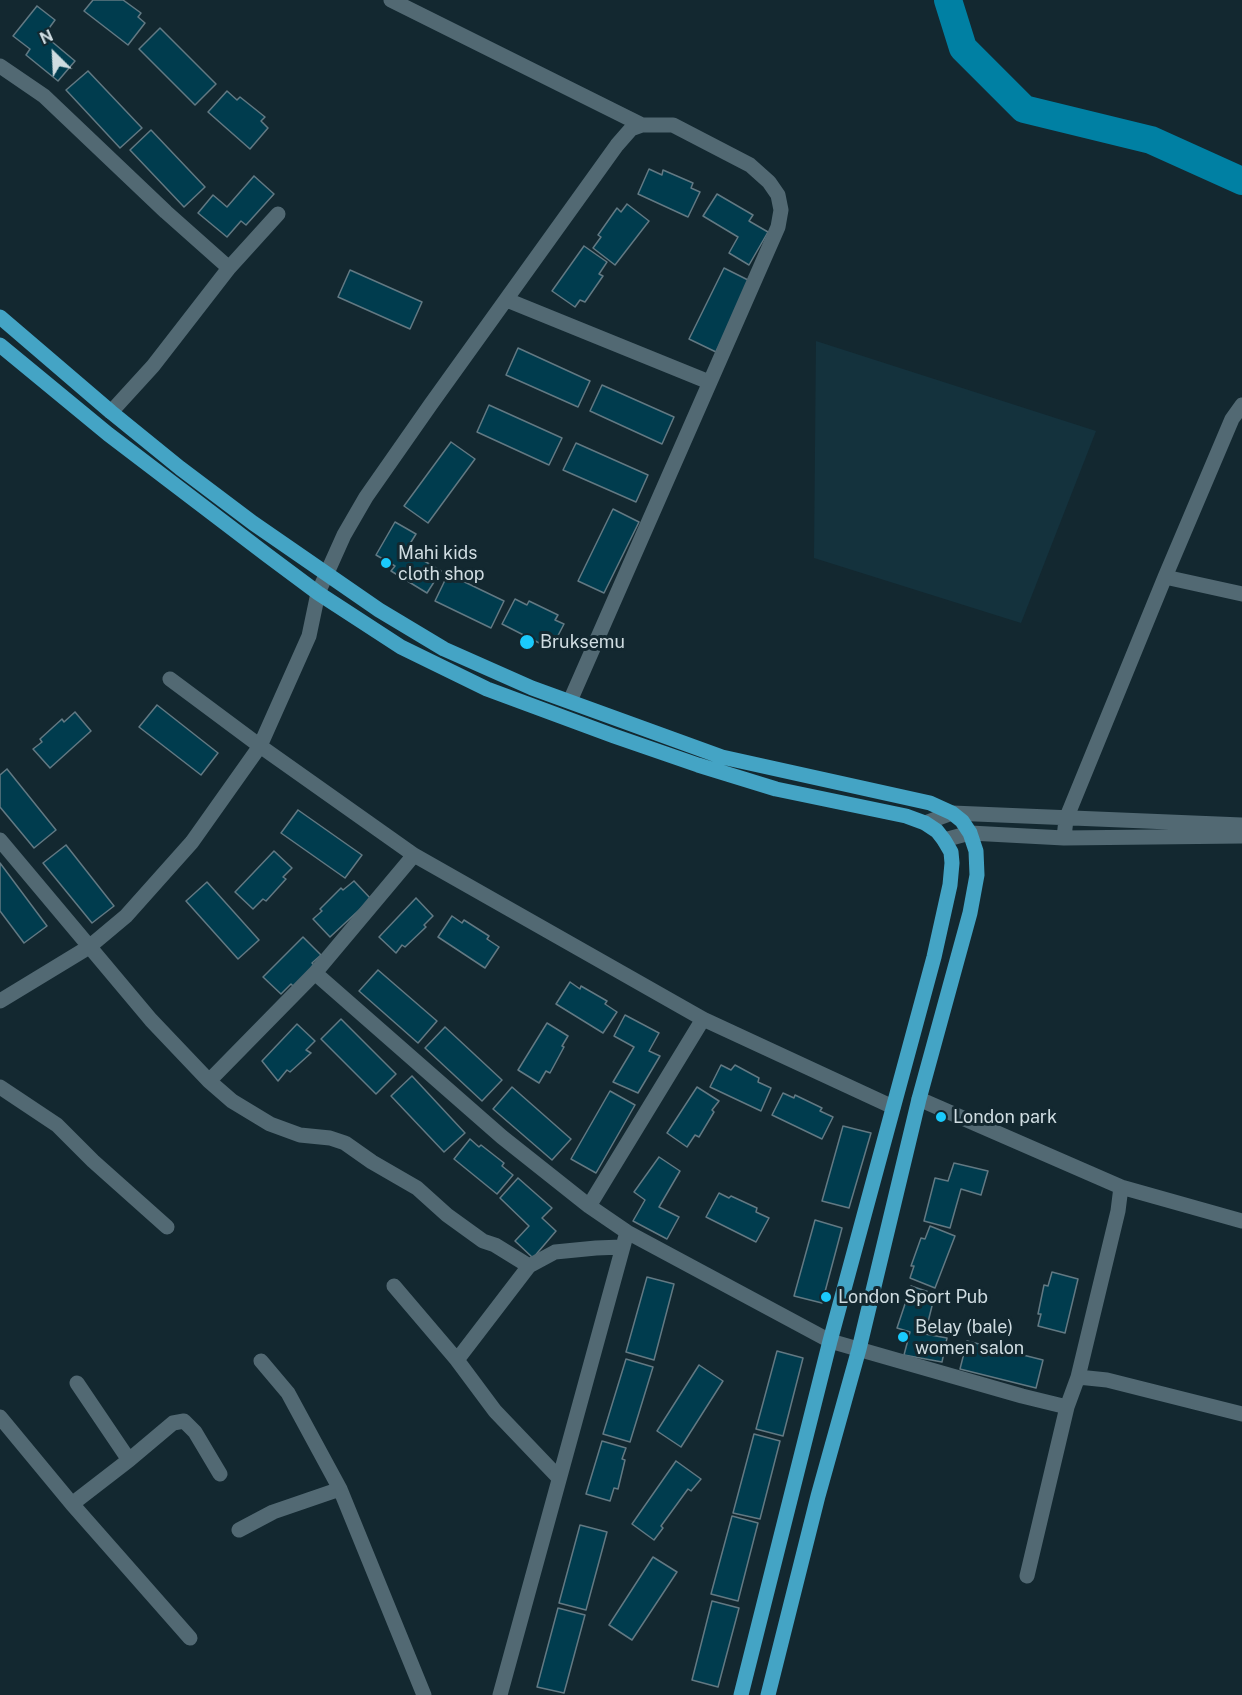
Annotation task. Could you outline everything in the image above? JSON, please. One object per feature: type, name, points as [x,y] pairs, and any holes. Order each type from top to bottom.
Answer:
[{"type":"main road","points":[[0,317],[111,412],[225,502],[326,574],[407,628],[444,649],[532,688],[722,757],[930,803],[952,813],[962,821],[970,833],[975,851],[976,875],[971,903],[919,1098],[859,1349],[818,1496],[768,1695]]},
{"type":"main road","points":[[2,349],[108,434],[318,593],[401,647],[487,689],[698,765],[776,789],[906,816],[925,823],[945,840],[951,852],[950,885],[934,957],[830,1341],[741,1695]]},
{"type":"street","points":[[391,0],[642,124],[673,125],[750,165],[769,182],[778,195],[781,210],[778,227],[570,701]]},
{"type":"street","points":[[0,66],[44,96],[158,205],[229,268]]},
{"type":"street","points":[[0,1001],[89,947],[126,916],[192,842],[260,746],[309,636],[318,593],[326,574],[344,535],[366,497],[617,145],[631,129],[642,124]]},
{"type":"street","points":[[111,412],[153,366],[229,268],[278,214]]},
{"type":"street","points":[[507,300],[710,382]]},
{"type":"street","points":[[1064,838],[1066,819],[1165,577],[1232,419],[1242,405]]},
{"type":"street","points":[[1165,577],[1242,594]]},
{"type":"street","points":[[170,680],[414,855],[703,1019],[893,1107]]},
{"type":"street","points":[[925,823],[952,813],[1242,825]]},
{"type":"street","points":[[945,840],[970,833],[1064,838],[1242,836]]},
{"type":"street","points":[[0,840],[151,1020],[209,1081],[232,1101],[270,1124],[300,1135],[330,1138],[345,1143],[372,1162],[417,1188],[447,1215],[483,1241],[495,1245],[529,1266]]},
{"type":"street","points":[[209,1081],[315,973],[414,855]]},
{"type":"street","points":[[315,973],[502,1137],[589,1206],[625,1240],[830,1341],[1067,1407]]},
{"type":"street","points":[[589,1206],[703,1019]]},
{"type":"street","points":[[0,1087],[57,1125],[93,1161],[167,1227]]},
{"type":"street","points":[[919,1098],[1121,1187],[1242,1221]]},
{"type":"street","points":[[1027,1576],[1067,1407],[1078,1377],[1118,1210],[1121,1187]]},
{"type":"street","points":[[457,1360],[529,1266],[555,1252],[625,1240]]},
{"type":"street","points":[[500,1695],[625,1240]]},
{"type":"street","points":[[394,1286],[457,1360],[495,1411],[559,1478]]},
{"type":"street","points":[[261,1361],[288,1393],[340,1490],[424,1695]]},
{"type":"street","points":[[1078,1377],[1107,1380],[1242,1414]]},
{"type":"street","points":[[77,1383],[129,1460]]},
{"type":"street","points":[[0,1417],[72,1504],[190,1638]]},
{"type":"street","points":[[72,1504],[173,1423],[184,1420],[195,1432],[220,1474]]},
{"type":"street","points":[[239,1530],[273,1512],[340,1490]]},
{"type":"shaded area","points":[[816,341],[1096,431],[1021,623],[814,558]]},
{"type":"building","points":[[93,0],[123,0],[141,13],[138,17],[145,23],[128,45],[84,11]]},
{"type":"building","points":[[37,6],[55,20],[44,35],[75,61],[58,81],[26,55],[30,49],[13,36]]},
{"type":"building","points":[[160,28],[216,84],[195,105],[139,49]]},
{"type":"building","points":[[88,71],[142,128],[120,148],[66,90]]},
{"type":"building","points":[[227,91],[237,100],[240,97],[265,117],[261,121],[268,128],[250,149],[208,112]]},
{"type":"building","points":[[151,130],[205,187],[184,207],[130,150]]},
{"type":"building","points":[[649,169],[662,175],[663,170],[693,183],[691,188],[700,192],[688,217],[638,194]]},
{"type":"building","points":[[254,176],[274,194],[246,225],[241,221],[227,237],[198,213],[213,195],[227,207]]},
{"type":"building","points":[[717,194],[753,215],[749,221],[768,232],[749,265],[729,253],[738,237],[703,216]]},
{"type":"building","points":[[627,204],[649,221],[615,265],[593,248],[601,237],[598,235],[617,208],[621,212]]},
{"type":"building","points":[[584,246],[607,262],[599,274],[603,276],[585,302],[580,300],[575,307],[552,291]]},
{"type":"building","points":[[724,268],[750,281],[716,352],[689,339]]},
{"type":"building","points":[[350,270],[422,302],[410,329],[338,297]]},
{"type":"building","points":[[518,348],[590,381],[578,407],[506,375]]},
{"type":"building","points":[[602,385],[674,417],[662,444],[590,411]]},
{"type":"building","points":[[489,405],[562,438],[549,465],[477,432]]},
{"type":"building","points":[[451,442],[475,459],[428,523],[404,506]]},
{"type":"building","points":[[576,443],[648,475],[636,502],[563,470]]},
{"type":"building","points":[[613,509],[639,522],[604,593],[578,581]]},
{"type":"building","points":[[395,522],[416,534],[406,550],[441,571],[427,593],[391,571],[395,566],[376,555]]},
{"type":"building","points":[[448,574],[504,601],[491,628],[435,601]]},
{"type":"building","points":[[515,599],[527,605],[529,601],[558,615],[555,620],[564,624],[551,649],[502,624]]},
{"type":"building","points":[[157,705],[218,753],[201,775],[139,727]]},
{"type":"building","points":[[75,712],[91,731],[50,768],[33,749],[42,742],[40,739],[62,719],[64,722]]},
{"type":"building","points":[[7,769],[56,830],[34,848],[0,807],[0,775]]},
{"type":"building","points":[[298,810],[362,855],[345,878],[281,833]]},
{"type":"building","points":[[66,845],[114,906],[92,923],[43,863]]},
{"type":"building","points":[[274,851],[292,868],[283,877],[286,879],[266,901],[263,899],[253,909],[235,892]]},
{"type":"building","points":[[0,863],[47,926],[24,943],[0,911]]},
{"type":"building","points":[[354,881],[371,899],[330,937],[313,919],[341,888],[343,890]]},
{"type":"building","points":[[207,882],[259,940],[238,959],[186,901]]},
{"type":"building","points":[[416,898],[433,916],[424,925],[426,927],[405,947],[402,945],[396,953],[379,937]]},
{"type":"building","points":[[452,916],[462,923],[464,920],[489,936],[487,939],[499,947],[485,968],[438,937]]},
{"type":"building","points":[[303,937],[321,955],[294,987],[291,984],[281,994],[263,977]]},
{"type":"building","points":[[378,970],[437,1021],[418,1043],[359,991]]},
{"type":"building","points":[[570,982],[607,1001],[605,1004],[617,1012],[603,1033],[556,1004]]},
{"type":"building","points":[[625,1015],[659,1033],[649,1051],[660,1056],[638,1093],[613,1082],[634,1047],[614,1036]]},
{"type":"building","points":[[341,1019],[396,1074],[376,1094],[321,1039]]},
{"type":"building","points":[[547,1023],[568,1036],[550,1073],[546,1071],[539,1083],[518,1070]]},
{"type":"building","points":[[297,1024],[315,1041],[306,1050],[311,1053],[290,1072],[287,1070],[278,1081],[262,1061]]},
{"type":"building","points":[[445,1027],[502,1080],[482,1101],[425,1048]]},
{"type":"building","points":[[721,1065],[731,1070],[735,1065],[759,1078],[758,1082],[771,1088],[761,1111],[710,1087]]},
{"type":"building","points":[[412,1076],[465,1133],[444,1152],[391,1096]]},
{"type":"building","points":[[512,1087],[571,1139],[552,1160],[493,1109]]},
{"type":"building","points":[[697,1087],[719,1101],[699,1137],[695,1135],[687,1147],[667,1133]]},
{"type":"building","points":[[610,1091],[635,1105],[596,1173],[571,1159]]},
{"type":"building","points":[[783,1093],[794,1098],[795,1095],[822,1108],[820,1111],[833,1117],[822,1139],[772,1115]]},
{"type":"building","points":[[843,1126],[871,1133],[849,1208],[822,1201]]},
{"type":"building","points":[[470,1139],[504,1163],[502,1166],[513,1175],[497,1194],[454,1159]]},
{"type":"building","points":[[659,1157],[680,1171],[659,1207],[679,1217],[667,1239],[633,1221],[645,1200],[634,1192]]},
{"type":"building","points":[[954,1163],[988,1171],[981,1195],[961,1189],[950,1228],[924,1221],[935,1178],[948,1181]]},
{"type":"building","points":[[518,1178],[552,1208],[542,1218],[556,1231],[533,1258],[515,1241],[529,1226],[500,1198]]},
{"type":"building","points":[[719,1193],[757,1208],[756,1212],[769,1218],[756,1242],[706,1217]]},
{"type":"building","points":[[815,1220],[842,1228],[822,1303],[794,1296]]},
{"type":"building","points":[[930,1226],[955,1236],[935,1288],[910,1278],[914,1266],[911,1266],[921,1238],[925,1239]]},
{"type":"building","points":[[1052,1272],[1078,1279],[1065,1333],[1038,1326],[1044,1285],[1048,1286]]},
{"type":"building","points":[[647,1277],[674,1284],[654,1360],[626,1352]]},
{"type":"building","points":[[911,1286],[935,1294],[925,1334],[947,1338],[942,1362],[904,1355],[910,1332],[897,1328]]},
{"type":"building","points":[[967,1341],[1043,1360],[1036,1388],[960,1369]]},
{"type":"building","points":[[777,1351],[803,1358],[783,1436],[756,1429]]},
{"type":"building","points":[[626,1359],[653,1367],[630,1442],[603,1434]]},
{"type":"building","points":[[699,1365],[723,1381],[681,1447],[657,1431]]},
{"type":"building","points":[[754,1434],[780,1441],[760,1519],[733,1513]]},
{"type":"building","points":[[602,1441],[626,1448],[622,1459],[625,1460],[618,1489],[614,1488],[610,1501],[586,1494]]},
{"type":"building","points":[[676,1461],[701,1479],[691,1491],[688,1489],[661,1526],[663,1528],[654,1540],[632,1524]]},
{"type":"building","points":[[732,1516],[758,1523],[738,1601],[711,1594]]},
{"type":"building","points":[[580,1525],[607,1532],[586,1610],[559,1603]]},
{"type":"building","points":[[653,1557],[677,1572],[632,1640],[609,1625]]},
{"type":"building","points":[[712,1601],[739,1608],[718,1687],[692,1680]]},
{"type":"building","points":[[558,1608],[585,1615],[564,1693],[537,1687]]},
{"type":"waterway","points":[[948,0],[963,48],[1024,109],[1151,140],[1242,181]]},
{"type":"place","name":"Mahi kids cloth shop","points":[[386,563]]},
{"type":"place","name":"Bruksemu","points":[[527,642]]},
{"type":"place","name":"London park","points":[[941,1117]]},
{"type":"place","name":"London Sport Pub","points":[[826,1297]]},
{"type":"place","name":"Belay (bale) women salon","points":[[903,1337]]}]
